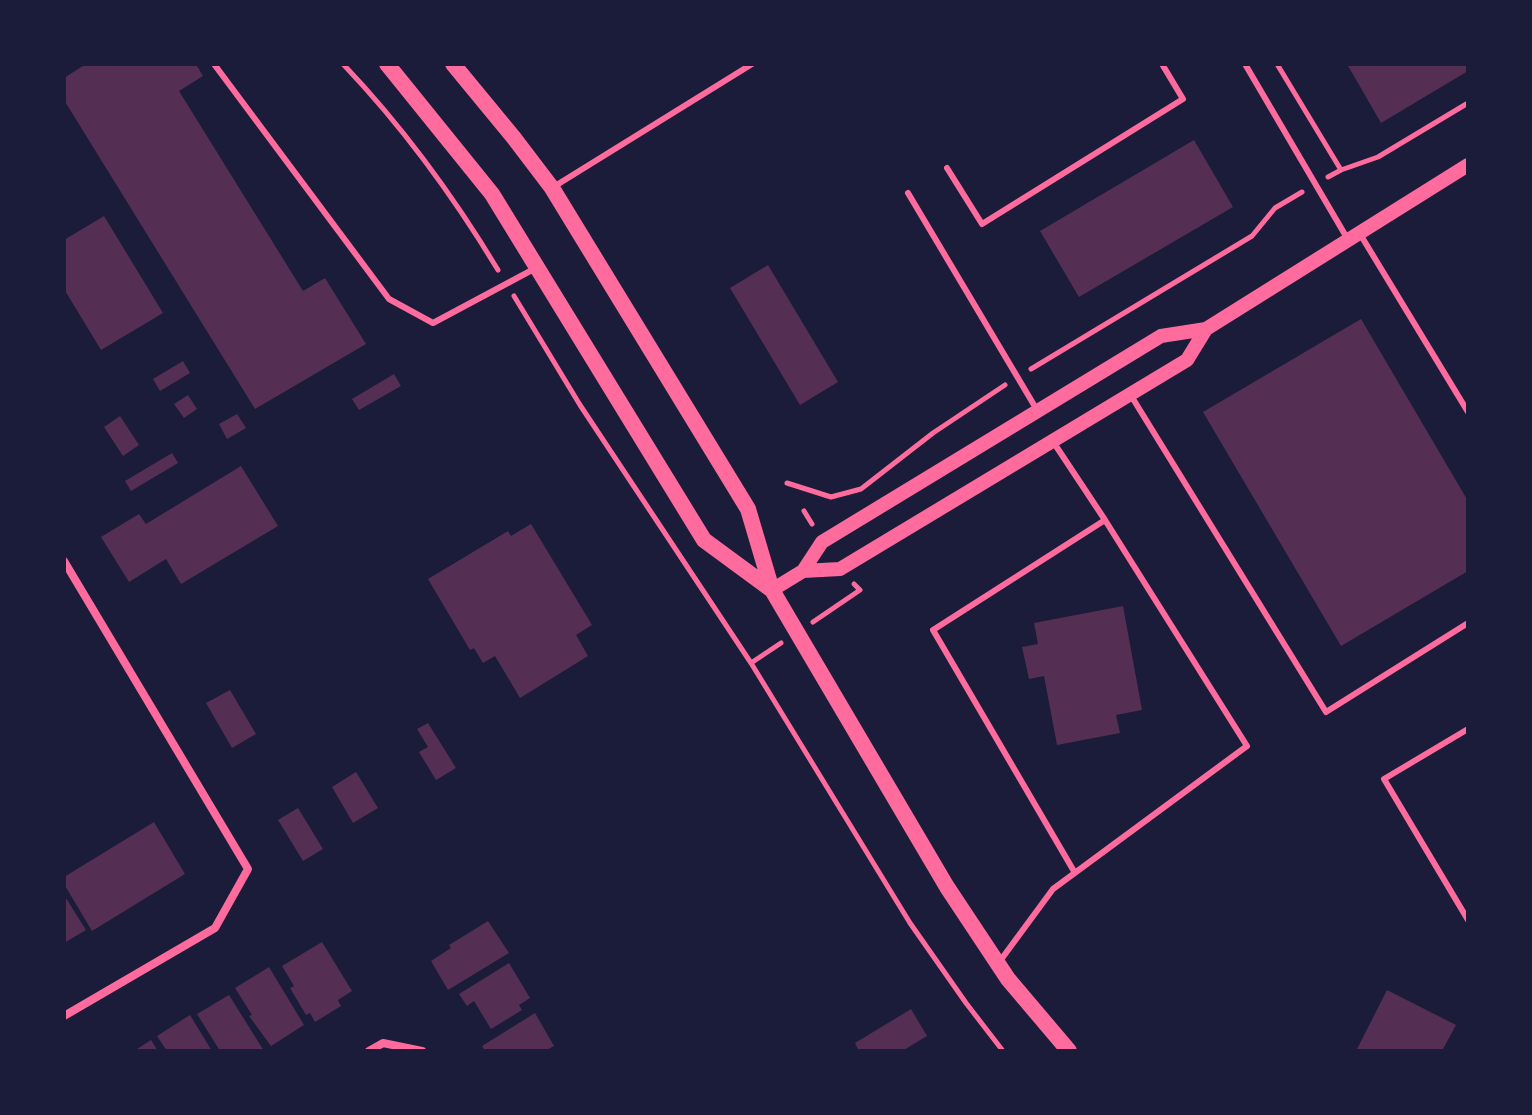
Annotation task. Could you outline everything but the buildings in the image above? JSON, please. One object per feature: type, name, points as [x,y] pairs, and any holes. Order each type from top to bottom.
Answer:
[{"type":"main road","points":[[387,64],[492,194],[704,540],[772,590]]},
{"type":"main road","points":[[453,64],[552,188],[748,509],[772,590],[947,887],[998,964],[1069,1051]]},
{"type":"street","points":[[772,590],[803,571],[822,542],[1161,336],[1206,329],[1468,165]]},
{"type":"street","points":[[803,571],[840,569],[1187,360],[1206,329]]},
{"type":"street","points":[[64,561],[248,869],[215,928],[64,1016]]},
{"type":"street","points":[[369,1051],[383,1043],[422,1051]]},
{"type":"lane","points":[[214,64],[389,299],[433,323],[537,267]]},
{"type":"lane","points":[[552,188],[752,64]]},
{"type":"lane","points":[[947,168],[982,224],[1183,99],[1162,64]]},
{"type":"lane","points":[[1245,64],[1468,412]]},
{"type":"lane","points":[[908,193],[1038,411]]},
{"type":"lane","points":[[1130,394],[1326,712],[1468,623]]},
{"type":"lane","points":[[998,964],[1053,889],[1247,746],[1052,440]]},
{"type":"lane","points":[[1075,873],[933,630],[1105,520]]},
{"type":"lane","points":[[1468,729],[1384,779],[1468,920]]},
{"type":"path","points":[[343,64],[400,129],[437,178],[580,405],[751,663],[910,923],[1003,1051]]},
{"type":"path","points":[[1277,64],[1341,170],[1378,157],[1468,103]]},
{"type":"path","points":[[787,483],[831,497],[861,489],[972,405],[1252,236],[1275,208]]}]
